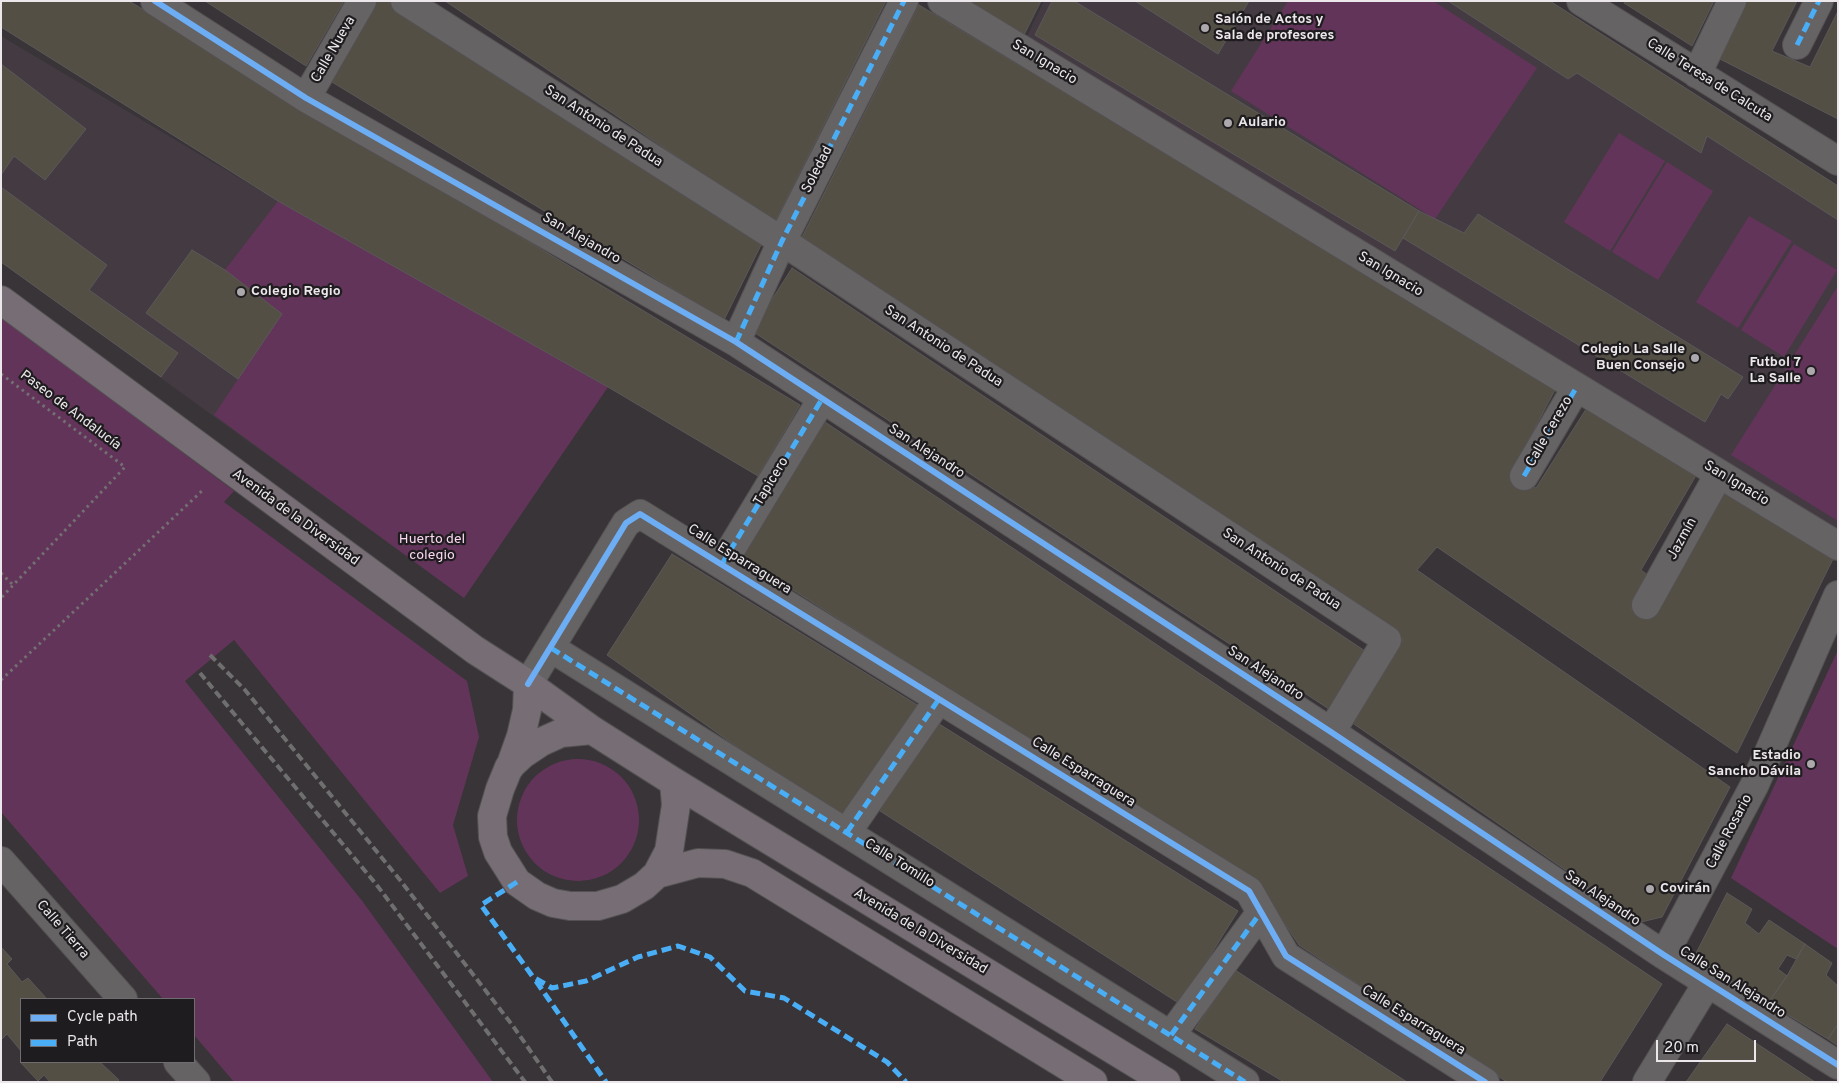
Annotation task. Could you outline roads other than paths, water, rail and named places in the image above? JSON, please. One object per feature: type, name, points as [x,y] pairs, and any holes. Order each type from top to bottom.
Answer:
[{"type":"main road","name":"Avenida de la Diversidad","points":[[1,300],[475,650],[528,684],[592,730],[1166,1082]]},
{"type":"main road","points":[[528,684],[527,710],[521,736],[492,816],[498,852],[518,882],[537,896],[553,903],[570,906],[598,906],[622,899],[644,886],[657,874],[669,850],[676,806],[674,782]]},
{"type":"main road","points":[[509,767],[523,754],[541,742],[561,733],[592,730]]},
{"type":"main road","points":[[657,874],[698,862],[725,864],[752,872],[1093,1082]]},
{"type":"street","name":"San Alejandro","points":[[154,1],[306,98],[736,342],[1331,732],[1664,955]]},
{"type":"street","name":"Calle Nueva","points":[[306,98],[362,1]]},
{"type":"street","name":"San Antonio de Padua","points":[[405,1],[782,241],[1387,640],[1331,732]]},
{"type":"street","name":"Soledad","points":[[736,342],[782,241],[904,1]]},
{"type":"street","name":"San Ignacio","points":[[942,1],[1838,546]]},
{"type":"street","name":"Calle Teresa de Calcuta","points":[[1581,1],[1837,159]]},
{"type":"street","points":[[1697,74],[1732,1]]},
{"type":"street","points":[[1796,45],[1819,1]]},
{"type":"street","name":"Calle Cerezo","points":[[1524,476],[1576,388]]},
{"type":"street","name":"Tapicero","points":[[722,564],[822,399]]},
{"type":"street","name":"Jazmín","points":[[1646,604],[1719,474]]},
{"type":"street","name":"Calle Esparraguera","points":[[552,648],[626,523],[640,514],[1249,891],[1286,956],[1485,1082]]},
{"type":"street","name":"Calle Rosario","points":[[1664,955],[1754,786],[1838,595]]},
{"type":"street","points":[[528,684],[552,648]]},
{"type":"street","name":"Calle Tomillo","points":[[552,648],[1245,1082]]},
{"type":"street","points":[[847,832],[939,699]]},
{"type":"street","name":"Calle Tierra","points":[[1,861],[122,998]]},
{"type":"street","points":[[1172,1035],[1261,912]]},
{"type":"street","name":"Calle San Alejandro","points":[[1664,955],[1838,1065]]},
{"type":"street","points":[[1647,1082],[1708,982]]},
{"type":"street","points":[[179,1063],[196,1082]]},
{"type":"railway","points":[[210,655],[245,690],[400,880],[513,1026],[552,1082]]},
{"type":"railway","points":[[200,673],[376,884],[525,1082]]},
{"type":"place","name":"Salón de Actos y Sala de profesores","points":[[1205,28]]},
{"type":"place","name":"Aulario","points":[[1228,123]]},
{"type":"place","name":"Colegio Regio","points":[[241,292]]},
{"type":"place","name":"Colegio La Salle Buen Consejo","points":[[1695,358]]},
{"type":"place","name":"Futbol 7 La Salle","points":[[1811,371]]},
{"type":"place","name":"Estadio Sancho Dávila","points":[[1811,764]]},
{"type":"place","name":"Covirán","points":[[1650,889]]},
{"type":"park label","name":"Huerto del colegio","points":[[432,548]]}]
